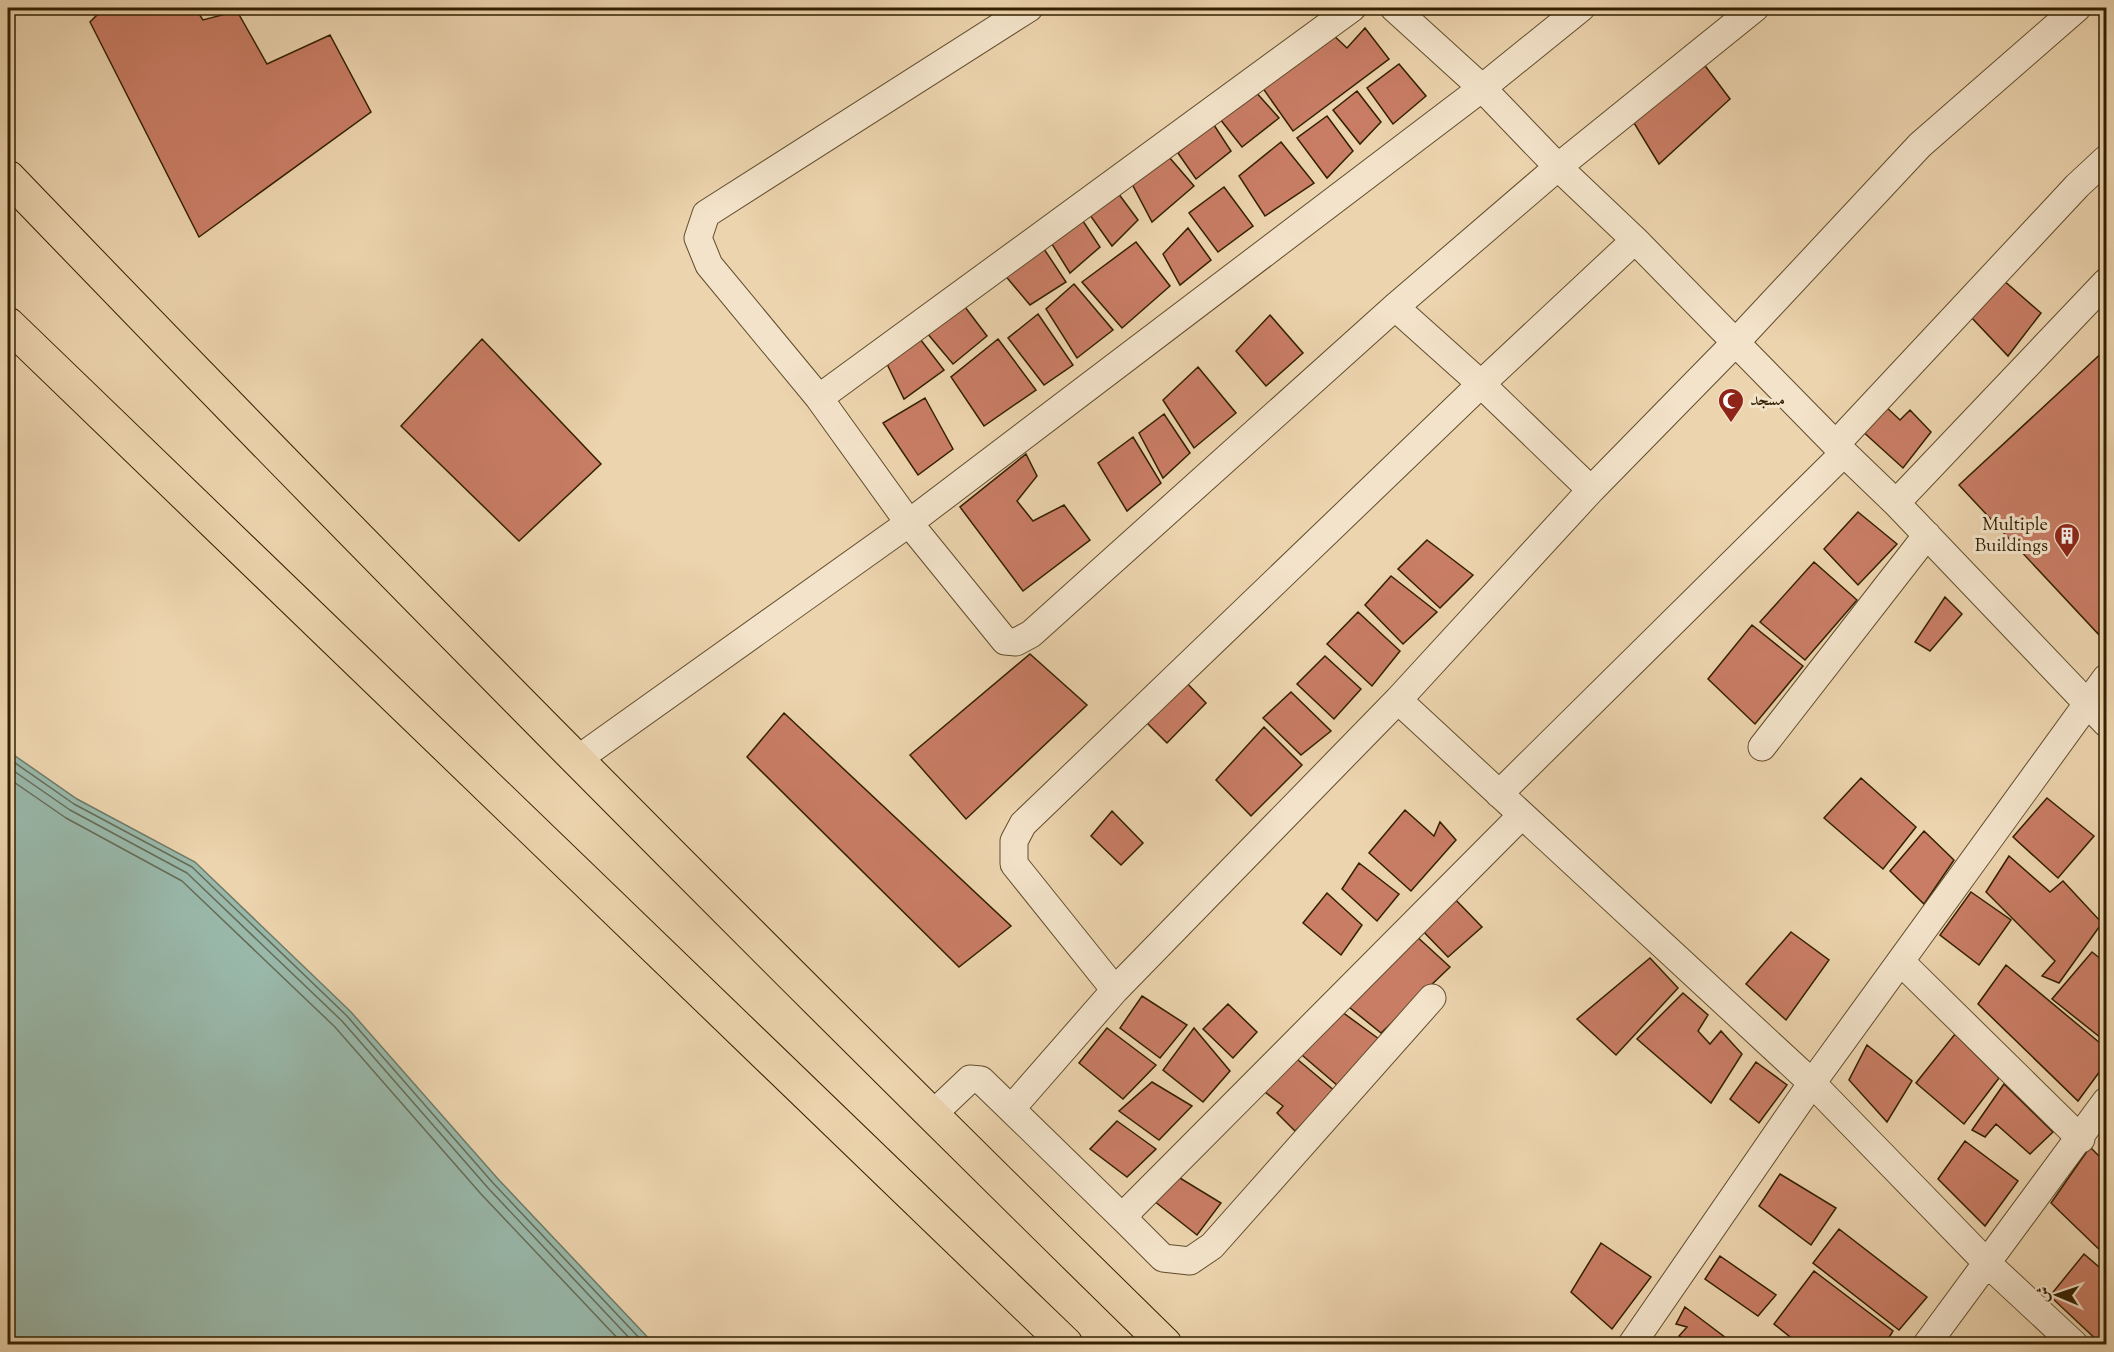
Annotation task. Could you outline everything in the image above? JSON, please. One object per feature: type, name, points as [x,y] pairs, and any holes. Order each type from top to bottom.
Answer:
[{"type":"main road","points":[[8,177],[215,393],[932,1115],[1165,1344]]},
{"type":"main road","points":[[8,324],[1066,1344]]},
{"type":"street","points":[[1029,8],[706,214],[698,238],[709,265],[819,398],[909,523],[1005,641],[1016,642],[1031,634],[1395,307],[1558,167],[1755,8]]},
{"type":"street","points":[[819,398],[1352,8]]},
{"type":"street","points":[[1394,8],[1482,88],[1558,167],[1635,240],[1896,503],[2106,723]]},
{"type":"street","points":[[578,759],[909,523],[1482,88],[1581,8]]},
{"type":"street","points":[[1011,1108],[1115,990],[1398,700],[1591,490],[1735,343],[1920,145],[2077,8]]},
{"type":"street","points":[[1499,794],[1840,448],[2077,186],[2106,159]]},
{"type":"street","points":[[1115,990],[1014,864],[1014,841],[1023,824],[1481,384],[1635,240]]},
{"type":"street","points":[[1896,503],[2106,282]]},
{"type":"street","points":[[1395,307],[1481,384],[1591,490]]},
{"type":"street","points":[[1762,747],[1927,535]]},
{"type":"street","points":[[1632,1344],[1812,1083],[1902,963],[2106,678]]},
{"type":"street","points":[[1398,700],[1812,1083],[1988,1264],[2074,1344]]},
{"type":"street","points":[[1124,1219],[1132,1207],[1522,814]]},
{"type":"street","points":[[1902,963],[2081,1139]]},
{"type":"street","points":[[932,1115],[970,1079],[981,1080],[1162,1258],[1190,1261],[1212,1246],[1432,999]]},
{"type":"street","points":[[1927,1344],[2081,1139],[2106,1101]]},
{"type":"water","points":[[8,751],[77,799],[195,862],[351,1012],[498,1179],[654,1344],[8,1344]]},
{"type":"building","points":[[104,8],[195,8],[203,20],[237,11],[267,64],[330,35],[371,112],[199,237],[90,22]]},
{"type":"building","points":[[1365,28],[1389,59],[1293,131],[1262,87],[1331,33],[1347,48]]},
{"type":"building","points":[[1703,63],[1730,99],[1659,164],[1634,123]]},
{"type":"building","points":[[1399,64],[1426,96],[1393,124],[1367,88]]},
{"type":"building","points":[[1254,90],[1279,118],[1242,147],[1220,119]]},
{"type":"building","points":[[1357,91],[1381,122],[1360,144],[1333,110]]},
{"type":"building","points":[[1327,116],[1353,151],[1327,178],[1297,138]]},
{"type":"building","points":[[1212,122],[1231,151],[1196,179],[1178,153]]},
{"type":"building","points":[[1281,142],[1314,183],[1265,216],[1239,176]]},
{"type":"building","points":[[1169,157],[1194,186],[1152,222],[1132,184]]},
{"type":"building","points":[[1224,187],[1253,226],[1218,252],[1189,213]]},
{"type":"building","points":[[1115,189],[1138,220],[1112,246],[1087,211]]},
{"type":"building","points":[[1079,215],[1100,247],[1070,273],[1050,241]]},
{"type":"building","points":[[1188,228],[1211,260],[1180,285],[1163,254]]},
{"type":"building","points":[[1136,242],[1170,286],[1122,328],[1082,282]]},
{"type":"building","points":[[1042,246],[1066,282],[1030,305],[1003,273]]},
{"type":"building","points":[[2002,279],[2041,313],[2008,356],[1970,316]]},
{"type":"building","points":[[1074,284],[1113,330],[1077,358],[1046,309]]},
{"type":"building","points":[[962,303],[987,336],[953,364],[927,333]]},
{"type":"building","points":[[1038,314],[1073,365],[1044,385],[1008,338]]},
{"type":"building","points":[[1270,315],[1303,353],[1266,386],[1236,351]]},
{"type":"building","points":[[917,335],[944,370],[904,399],[886,362]]},
{"type":"building","points":[[482,339],[601,464],[519,541],[401,426]]},
{"type":"building","points":[[998,339],[1036,390],[984,426],[951,377]]},
{"type":"building","name":"Multiple Buildings","points":[[2106,349],[2106,633],[2102,638],[1959,485]]},
{"type":"building","points":[[1198,367],[1236,413],[1194,448],[1163,400]]},
{"type":"building","points":[[925,398],[953,449],[918,475],[883,423]]},
{"type":"building","points":[[1883,404],[1900,420],[1910,410],[1931,432],[1903,468],[1860,429]]},
{"type":"building","points":[[1164,414],[1190,453],[1163,478],[1139,433]]},
{"type":"building","points":[[1133,437],[1161,483],[1127,511],[1098,463]]},
{"type":"building","points":[[1026,454],[1037,476],[1017,501],[1033,521],[1064,505],[1090,540],[1023,591],[960,507]]},
{"type":"building","points":[[1858,512],[1897,544],[1858,585],[1824,549]]},
{"type":"building","points":[[1427,540],[1473,575],[1440,608],[1398,569]]},
{"type":"building","points":[[1814,562],[1857,600],[1805,660],[1760,622]]},
{"type":"building","points":[[1391,576],[1437,612],[1403,644],[1365,605]]},
{"type":"building","points":[[1945,597],[1962,614],[1930,651],[1915,642]]},
{"type":"building","points":[[1358,612],[1400,651],[1372,686],[1327,644]]},
{"type":"building","points":[[1752,625],[1803,666],[1755,724],[1708,679]]},
{"type":"building","points":[[1030,654],[1087,705],[966,819],[910,755]]},
{"type":"building","points":[[1325,656],[1361,689],[1334,719],[1297,684]]},
{"type":"building","points":[[1184,680],[1206,703],[1167,743],[1143,719]]},
{"type":"building","points":[[1291,692],[1331,731],[1301,755],[1263,718]]},
{"type":"building","points":[[784,713],[1011,926],[959,967],[747,757]]},
{"type":"building","points":[[1264,727],[1302,765],[1251,816],[1216,780]]},
{"type":"building","points":[[1861,778],[1916,827],[1883,869],[1824,818]]},
{"type":"building","points":[[2047,798],[2094,836],[2058,878],[2013,837]]},
{"type":"building","points":[[1405,810],[1434,836],[1440,822],[1456,840],[1411,891],[1369,853]]},
{"type":"building","points":[[1112,811],[1143,843],[1121,865],[1091,836]]},
{"type":"building","points":[[1924,831],[1954,860],[1924,904],[1890,871]]},
{"type":"building","points":[[2009,856],[2050,892],[2063,881],[2102,923],[2059,983],[2042,976],[2055,961],[1986,892]]},
{"type":"building","points":[[1359,863],[1399,894],[1377,921],[1342,889]]},
{"type":"building","points":[[1971,892],[2011,920],[1979,965],[1940,935]]},
{"type":"building","points":[[1327,893],[1362,925],[1341,955],[1303,923]]},
{"type":"building","points":[[1450,894],[1482,927],[1448,957],[1418,926]]},
{"type":"building","points":[[1791,932],[1829,960],[1786,1020],[1746,984]]},
{"type":"building","points":[[1414,934],[1450,967],[1381,1033],[1344,1003]]},
{"type":"building","points":[[2092,952],[2106,963],[2106,1042],[2052,999]]},
{"type":"building","points":[[1650,958],[1678,988],[1616,1055],[1577,1019]]},
{"type":"building","points":[[2006,965],[2106,1048],[2106,1063],[2078,1101],[1978,1004]]},
{"type":"building","points":[[1683,993],[1708,1015],[1698,1031],[1710,1044],[1721,1031],[1742,1054],[1711,1103],[1637,1039]]},
{"type":"building","points":[[1142,996],[1187,1025],[1160,1058],[1120,1028]]},
{"type":"building","points":[[1228,1004],[1257,1032],[1233,1058],[1203,1029]]},
{"type":"building","points":[[1338,1009],[1379,1039],[1338,1086],[1295,1049]]},
{"type":"building","points":[[1107,1028],[1156,1065],[1123,1099],[1079,1063]]},
{"type":"building","points":[[1194,1028],[1230,1071],[1203,1102],[1163,1070]]},
{"type":"building","points":[[1955,1034],[1999,1078],[1964,1124],[1916,1083]]},
{"type":"building","points":[[1867,1045],[1912,1081],[1887,1122],[1849,1080]]},
{"type":"building","points":[[1291,1054],[1336,1092],[1295,1131],[1277,1113],[1283,1106],[1261,1089]]},
{"type":"building","points":[[1756,1062],[1787,1085],[1759,1123],[1730,1099]]},
{"type":"building","points":[[1152,1082],[1192,1106],[1159,1140],[1119,1111]]},
{"type":"building","points":[[2004,1084],[2053,1132],[2030,1154],[1996,1124],[1985,1137],[1972,1130]]},
{"type":"building","points":[[1117,1121],[1156,1149],[1127,1177],[1090,1149]]},
{"type":"building","points":[[1965,1141],[2018,1181],[1985,1226],[1938,1179]]},
{"type":"building","points":[[2090,1147],[2106,1163],[2106,1256],[2051,1203]]},
{"type":"building","points":[[1780,1174],[1836,1208],[1811,1245],[1759,1206]]},
{"type":"building","points":[[1175,1175],[1221,1203],[1197,1235],[1154,1201]]},
{"type":"building","points":[[1839,1229],[1927,1297],[1899,1330],[1813,1263]]},
{"type":"building","points":[[1601,1243],[1651,1277],[1612,1329],[1571,1292]]},
{"type":"building","points":[[2084,1254],[2106,1273],[2106,1344],[2101,1344],[2050,1296]]},
{"type":"building","points":[[1720,1256],[1776,1295],[1758,1316],[1705,1279]]},
{"type":"building","points":[[1814,1271],[1893,1331],[1885,1344],[1826,1344],[1821,1340],[1817,1344],[1799,1344],[1774,1324]]},
{"type":"building","points":[[1685,1307],[1734,1344],[1692,1344],[1679,1336],[1687,1327],[1676,1324]]},
{"type":"place","name":"مسجد","points":[[1731,424]]},
{"type":"place","name":"Multiple Buildings","points":[[2067,559]]}]
